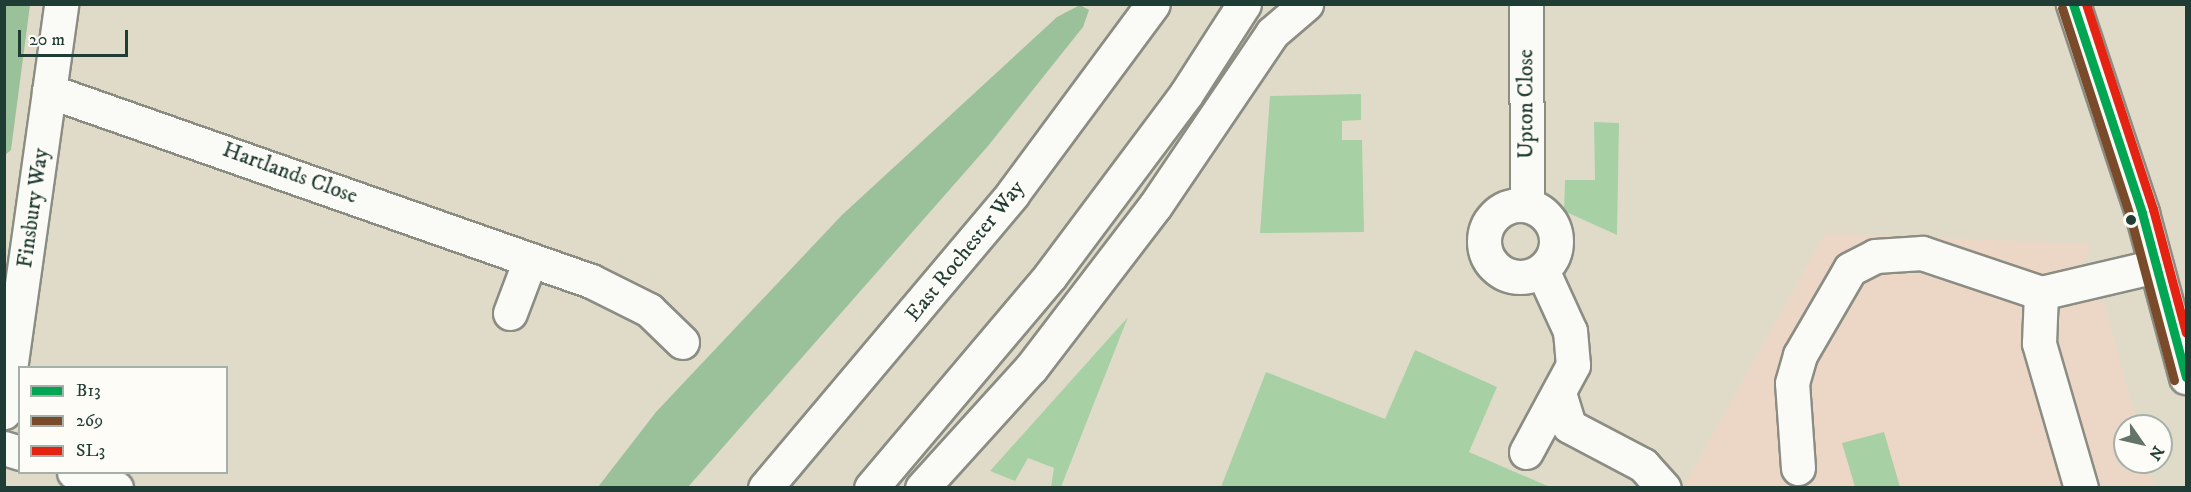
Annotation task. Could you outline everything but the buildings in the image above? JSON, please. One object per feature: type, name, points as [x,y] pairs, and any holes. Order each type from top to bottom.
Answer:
[{"type":"main road","name":"Finsbury Way","points":[[4,412],[61,4]]},
{"type":"main road","name":"East Rochester Way","points":[[765,488],[1013,193],[1154,4]]},
{"type":"main road","points":[[872,488],[1050,276],[1186,94],[1244,4]]},
{"type":"main road","points":[[922,488],[1031,368],[1155,206],[1272,33],[1306,4]]},
{"type":"main road","name":"Upton Close","points":[[1526,4],[1527,204]]},
{"type":"main road","points":[[2073,4],[2156,266],[2187,377]]},
{"type":"main road","name":"Hartlands Close","points":[[49,91],[591,281],[641,305],[682,342]]},
{"type":"main road","points":[[1527,204],[1554,230],[1557,247],[1543,272],[1508,275],[1490,261],[1483,242],[1495,215],[1527,204]]},
{"type":"main road","points":[[1798,468],[1791,383],[1809,337],[1850,269],[1875,256],[1922,253],[2041,293],[2156,266]]},
{"type":"main road","points":[[510,313],[530,260]]},
{"type":"main road","points":[[1526,452],[1560,396],[1573,365],[1570,332],[1543,272]]},
{"type":"main road","points":[[2041,293],[2039,343],[2081,488]]},
{"type":"main road","points":[[1560,396],[1569,426],[1643,465],[1664,488]]},
{"type":"main road","points":[[79,474],[116,488]]},
{"type":"shaded area","points":[[1825,233],[2088,244],[2090,251],[2078,268],[2084,293],[2104,303],[2135,414],[2113,414],[2113,474],[2151,474],[2155,487],[1683,488]]},
{"type":"green space","points":[[5,4],[30,5],[11,150],[5,155]]},
{"type":"green space","points":[[1080,5],[1089,10],[1083,27],[988,146],[688,487],[598,487],[656,412],[842,215],[1057,17]]},
{"type":"green space","points":[[1361,94],[1361,120],[1342,121],[1342,140],[1362,140],[1364,232],[1260,233],[1270,96]]},
{"type":"green space","points":[[1594,122],[1619,123],[1617,235],[1564,211],[1565,180],[1595,180]]},
{"type":"green space","points":[[1128,317],[1061,487],[1051,487],[1054,468],[1028,458],[1015,481],[990,471]]},
{"type":"green space","points":[[1415,350],[1497,387],[1469,452],[1550,487],[1221,487],[1266,372],[1385,419]]},
{"type":"green space","points":[[1884,432],[1900,487],[1855,487],[1842,443]]},
{"type":"transit line","name":"B13","points":[[2073,4],[2142,213],[2186,377]]},
{"type":"transit line","name":"SL3","points":[[2086,4],[2153,209],[2186,333]]},
{"type":"transit line","name":"269","points":[[2062,8],[2130,216],[2174,380]]}]
